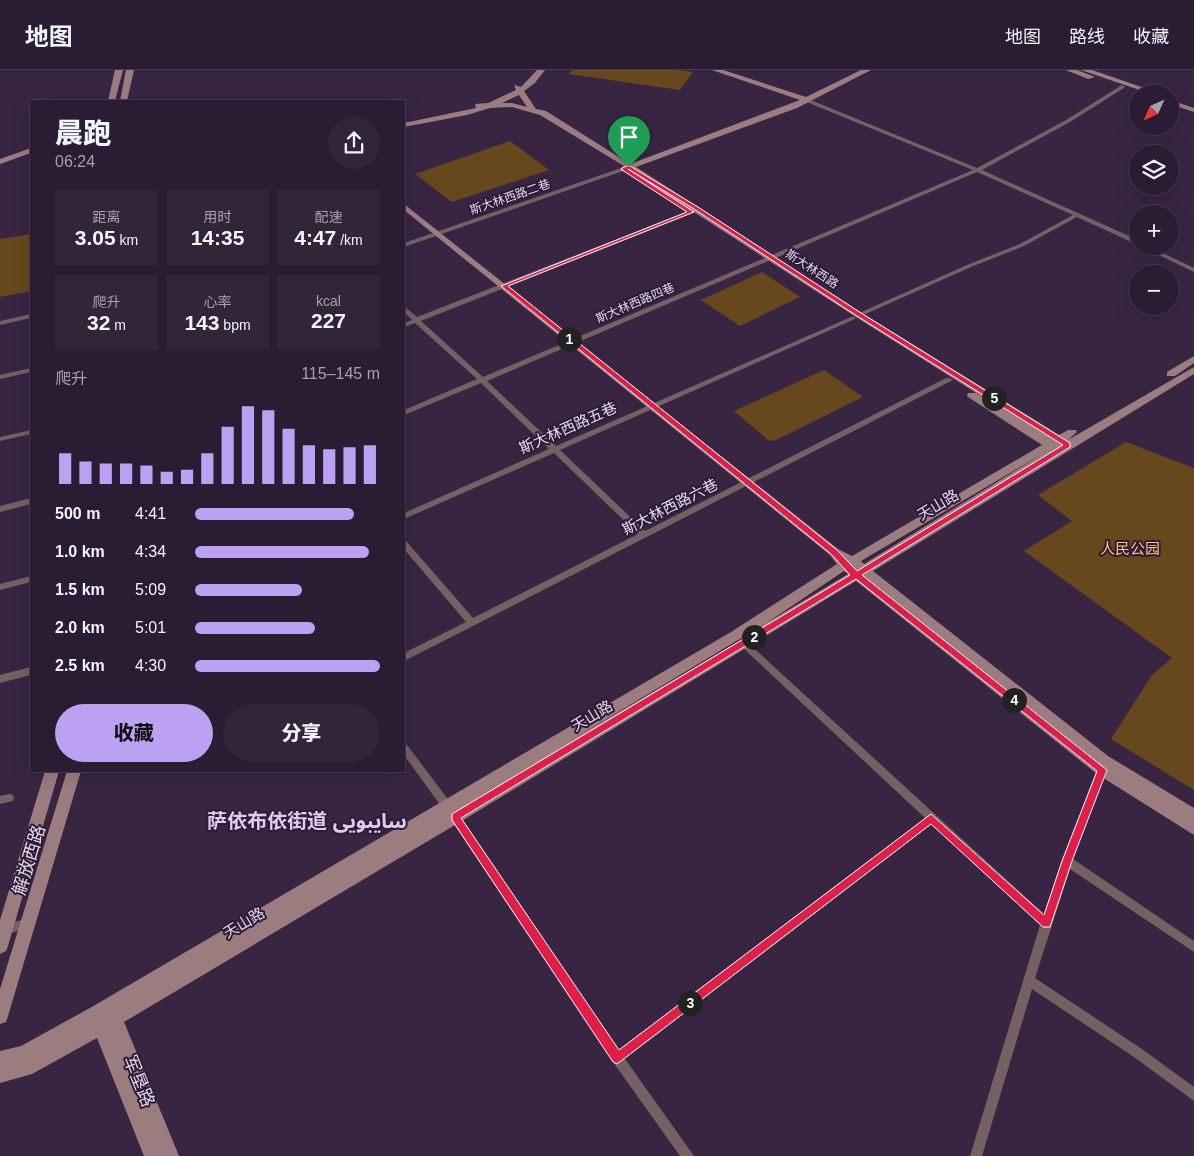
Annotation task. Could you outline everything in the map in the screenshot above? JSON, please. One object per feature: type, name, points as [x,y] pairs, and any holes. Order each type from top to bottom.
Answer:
[{"type":"main road","points":[[111,100],[119,70]]},
{"type":"main road","points":[[123,100],[130,70]]},
{"type":"main road","points":[[480,108],[522,88],[533,70]]},
{"type":"main road","points":[[405,125],[491,105],[522,88],[541,70]]},
{"type":"main road","points":[[716,70],[806,100]]},
{"type":"main road","points":[[728,70],[792,93],[806,100]]},
{"type":"main road","points":[[626,168],[806,100],[867,70]]},
{"type":"main road","points":[[1070,70],[1129,89]]},
{"type":"main road","points":[[1085,70],[1131,85]]},
{"type":"main road","points":[[522,88],[532,109]]},
{"type":"main road","points":[[522,88],[542,115]]},
{"type":"main road","points":[[1179,100],[1194,105]]},
{"type":"main road","points":[[491,105],[512,105],[532,109],[542,115]]},
{"type":"main road","points":[[1179,105],[1194,110]]},
{"type":"main road","points":[[405,121],[480,108],[498,107],[542,115]]},
{"type":"main road","name":"斯大林西路","points":[[542,115],[691,212],[1059,445]]},
{"type":"main road","points":[[0,162],[30,150]]},
{"type":"main road","name":"斯大林西路","points":[[626,168],[696,208],[768,259]]},
{"type":"main road","points":[[405,207],[1102,770],[1194,828]]},
{"type":"main road","name":"斯大林西路","points":[[856,316],[949,380],[1059,445]]},
{"type":"main road","name":"天山路","points":[[451,812],[736,636],[854,568],[1059,445],[1194,359]]},
{"type":"main road","name":"天山路","points":[[1059,445],[1194,370]]},
{"type":"main road","points":[[854,568],[1103,760],[1194,816]]},
{"type":"main road","name":"天山路","points":[[0,1074],[26,1068],[105,1016],[451,812],[744,644],[854,568]]},
{"type":"main road","name":"解放西路","points":[[0,946],[2,930],[52,772]]},
{"type":"main road","name":"解放西路","points":[[0,1016],[74,772]]},
{"type":"main road","name":"天山路","points":[[0,1059],[23,1054],[105,1016]]},
{"type":"main road","name":"军垦路","points":[[105,1016],[154,1156]]},
{"type":"main road","name":"军垦路","points":[[105,1016],[170,1156]]},
{"type":"street","name":"斯大林西路四巷","points":[[405,413],[977,170],[1028,144],[1122,87]]},
{"type":"street","points":[[806,100],[977,170],[1129,240]]},
{"type":"street","name":"斯大林西路二巷","points":[[405,245],[626,168]]},
{"type":"street","points":[[405,325],[691,212]]},
{"type":"street","name":"斯大林西路五巷","points":[[405,516],[969,266],[1022,245],[1077,215]]},
{"type":"street","points":[[1162,255],[1194,270]]},
{"type":"street","points":[[405,310],[481,379],[553,450],[644,535]]},
{"type":"street","points":[[0,323],[30,316]]},
{"type":"street","points":[[0,377],[30,370]]},
{"type":"street","name":"斯大林西路六巷","points":[[405,656],[949,380]]},
{"type":"street","points":[[0,439],[30,432]]},
{"type":"street","points":[[0,509],[30,501]]},
{"type":"street","points":[[405,545],[472,622]]},
{"type":"street","points":[[0,587],[30,579]]},
{"type":"street","points":[[744,644],[812,704],[931,818],[1046,923]]},
{"type":"street","points":[[0,679],[30,671]]},
{"type":"street","points":[[405,749],[451,812],[617,1058],[688,1156]]},
{"type":"street","points":[[976,1156],[1046,923],[1067,861],[1102,770]]},
{"type":"street","points":[[617,1058],[931,818]]},
{"type":"street","points":[[1067,861],[1194,948]]},
{"type":"street","points":[[2,930],[29,923]]},
{"type":"street","points":[[1030,981],[1138,1053],[1194,1095]]},
{"type":"green space","points":[[572,70],[678,70],[693,72],[680,90],[569,74]]},
{"type":"green space","points":[[510,141],[549,170],[452,202],[415,174]]},
{"type":"green space","points":[[30,234],[30,291],[0,297],[0,239]]},
{"type":"green space","points":[[762,272],[800,297],[740,326],[701,300]]},
{"type":"green space","points":[[824,370],[863,397],[774,441],[768,440],[734,411]]},
{"type":"green space","name":"人民公园","points":[[1126,442],[1194,468],[1194,790],[1111,739],[1152,675],[1172,658],[1024,551],[1072,521],[1038,495]]},
{"type":"district","name":"萨依布依街道 سايبويى","points":[[307,821]]},
{"type":"route","points":[[629,167],[624,169],[691,212],[504,286],[834,552],[856,575],[455,817],[617,1058],[931,818],[1046,923],[1067,861],[1102,770],[856,575],[1068,445],[629,167]]}]
